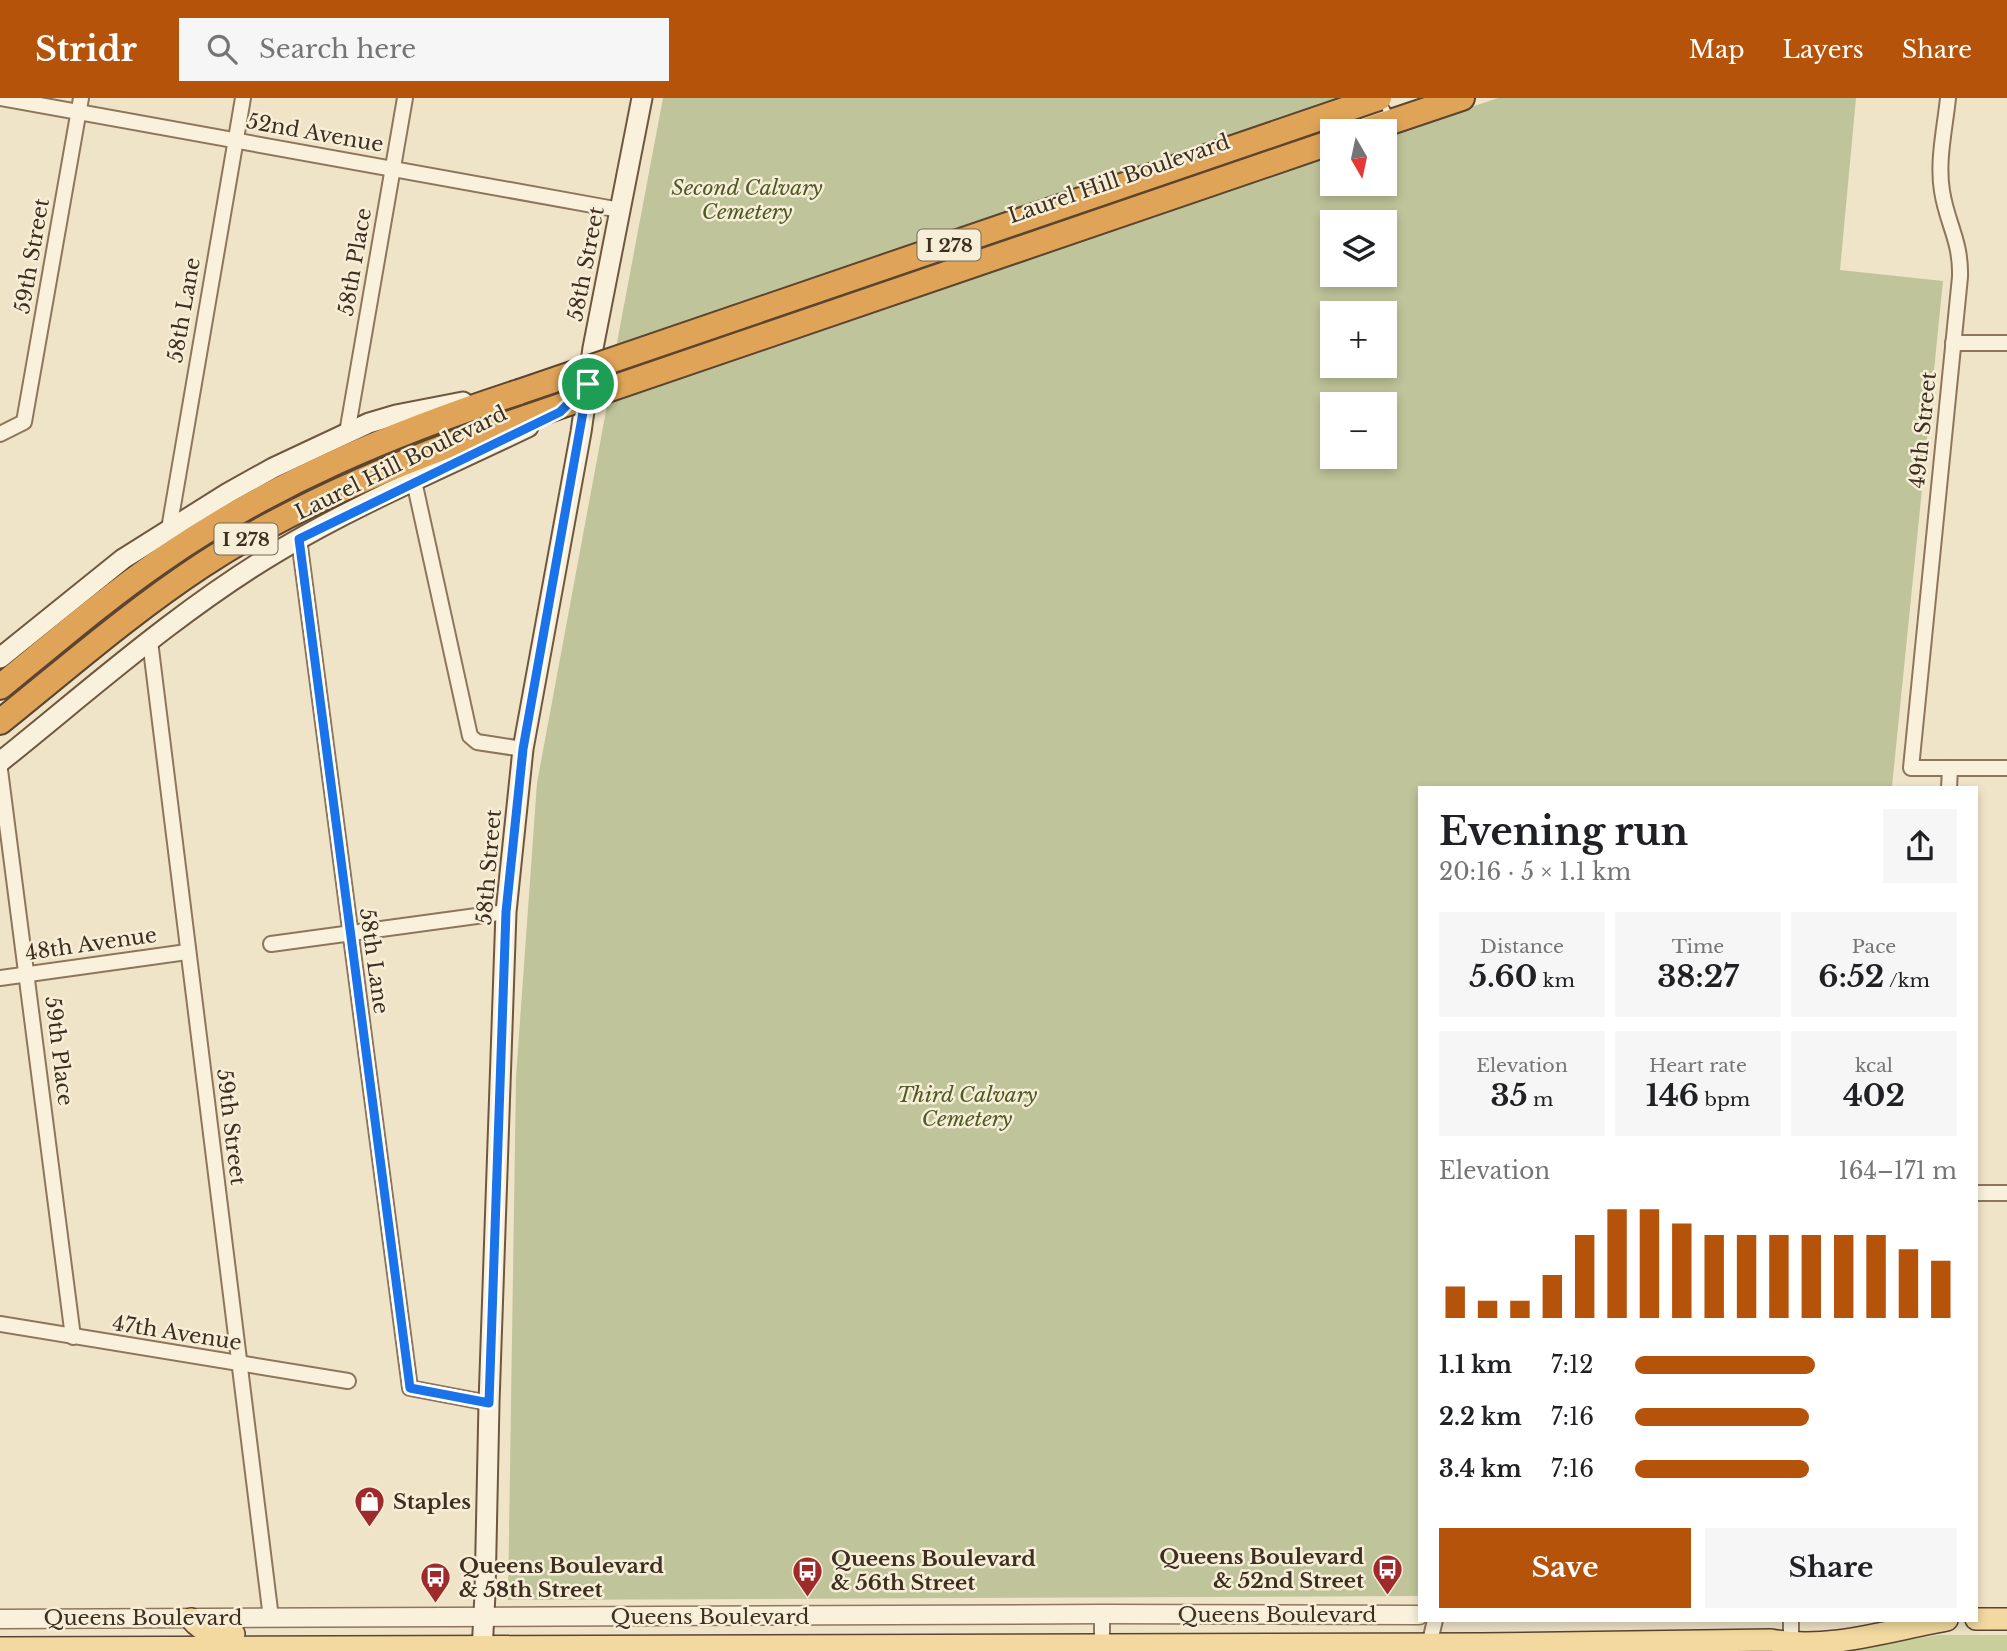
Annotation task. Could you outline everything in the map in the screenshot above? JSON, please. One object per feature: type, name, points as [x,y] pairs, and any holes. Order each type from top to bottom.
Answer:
[{"type":"highway","name":"I 278","points":[[0,687],[144,572],[248,506],[376,443],[427,423],[1379,98]]},
{"type":"highway","points":[[1397,120],[1462,98]]},
{"type":"highway","name":"I 278","points":[[0,722],[143,607],[202,566],[265,528],[377,472],[446,445],[1320,146]]},
{"type":"main road","name":"58th Street","points":[[482,1649],[506,912],[523,749],[593,348],[642,98]]},
{"type":"main road","name":"Laurel Hill Boulevard","points":[[0,762],[150,641],[225,585],[299,539],[560,412],[588,384],[1425,98]]},
{"type":"main road","name":"Laurel Hill Boulevard","points":[[0,658],[103,574],[169,529],[273,468],[347,432],[396,415],[568,380],[588,384]]},
{"type":"main road","points":[[191,1619],[200,1629],[211,1634],[259,1634],[308,1647]]},
{"type":"main road","points":[[1978,1619],[2007,1619]]},
{"type":"main road","name":"Queens Boulevard","points":[[0,1648],[1429,1648],[1791,1637],[1846,1639],[1936,1622]]},
{"type":"street","name":"52nd Avenue","points":[[1,98],[79,105],[235,140],[620,210]]},
{"type":"street","name":"58th Lane","points":[[169,529],[243,98]]},
{"type":"street","name":"58th Place","points":[[347,432],[405,98]]},
{"type":"street","name":"49th Street","points":[[1948,98],[1941,181],[1943,198],[1958,242],[1960,260],[1911,768],[1950,768]]},
{"type":"street","name":"59th Street","points":[[0,434],[24,422],[79,105]]},
{"type":"street","points":[[1953,343],[2007,343]]},
{"type":"street","points":[[414,481],[470,736],[477,742],[523,749]]},
{"type":"street","name":"58th Lane","points":[[299,539],[410,1388],[489,1403]]},
{"type":"street","name":"59th Street","points":[[150,641],[271,1618]]},
{"type":"street","points":[[1949,786],[1950,768],[2007,768]]},
{"type":"street","name":"59th Place","points":[[0,770],[73,1337]]},
{"type":"street","points":[[271,944],[506,912]]},
{"type":"street","name":"48th Avenue","points":[[0,978],[187,952]]},
{"type":"street","points":[[1978,1193],[2007,1193]]},
{"type":"street","name":"47th Avenue","points":[[0,1324],[348,1381]]},
{"type":"street","points":[[1102,1614],[1102,1647]]},
{"type":"street","name":"Queens Boulevard","points":[[0,1619],[1418,1615]]},
{"type":"street","points":[[1429,1648],[1435,1622]]},
{"type":"green space","name":"Second Calvary Cemetery","points":[[663,98],[1357,98],[615,353]]},
{"type":"green space","name":"Third Calvary Cemetery","points":[[1498,98],[1856,98],[1840,270],[1943,281],[1892,786],[1418,786],[1418,1596],[508,1600],[516,1077],[537,783],[608,400],[1320,158],[1320,196],[1397,196],[1397,132]]},
{"type":"green space","points":[[1938,1635],[2007,1635],[2007,1651],[1836,1651]]},
{"type":"place","name":"Staples","points":[[370,1529]]},
{"type":"place","name":"Queens Boulevard & 52nd Street","points":[[1387,1596]]},
{"type":"place","name":"Queens Boulevard & 56th Street","points":[[808,1598]]},
{"type":"place","name":"Queens Boulevard & 58th Street","points":[[436,1605]]},
{"type":"route","points":[[588,384],[523,749],[506,912],[489,1403],[410,1388],[299,539],[560,412],[588,384]]}]
